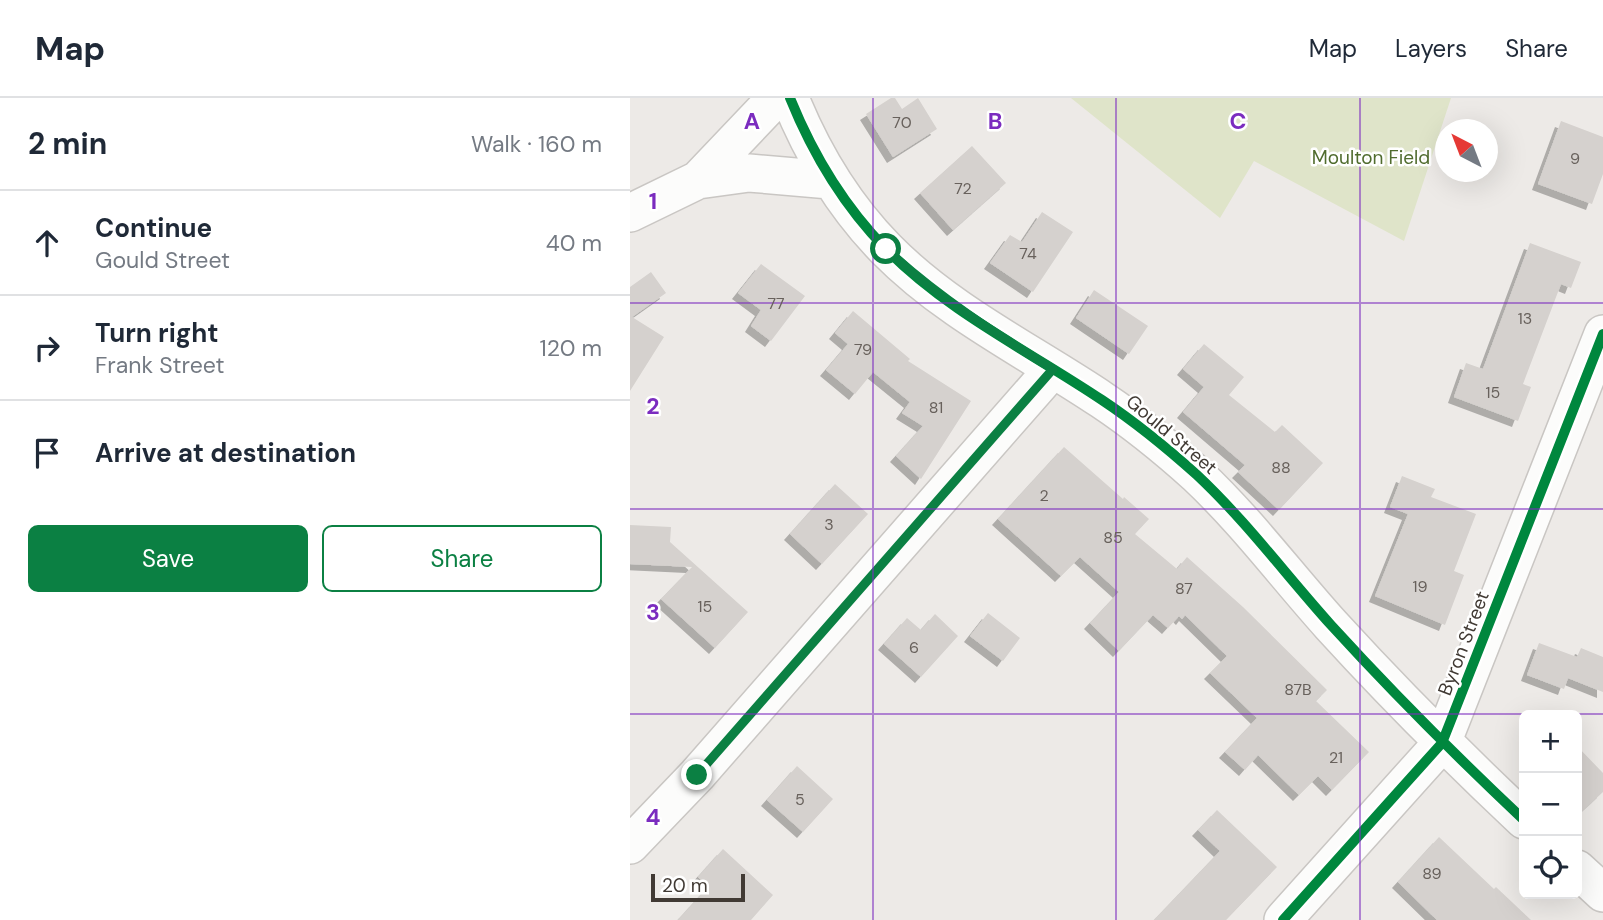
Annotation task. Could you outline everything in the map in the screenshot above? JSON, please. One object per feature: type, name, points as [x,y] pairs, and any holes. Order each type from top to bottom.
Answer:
[{"type":"street","points":[[698,180],[776,98]]},
{"type":"street","name":"Gould Street","points":[[790,98],[806,138],[830,180],[886,249],[964,312],[1129,419],[1198,477],[1442,743],[1519,815]]},
{"type":"street","points":[[630,214],[698,180],[748,173],[830,180]]},
{"type":"street","name":"Byron Street","points":[[1283,920],[1442,743],[1603,334]]},
{"type":"street","points":[[630,845],[697,775],[1053,369]]},
{"type":"street","points":[[1582,874],[1603,893]]},
{"type":"green space","name":"Moulton Field","points":[[1071,98],[1451,98],[1444,119],[1435,119],[1435,147],[1404,241],[1254,161],[1220,218]]},
{"type":"building","points":[[895,98],[902,109],[918,98],[937,129],[893,157],[866,114]]},
{"type":"building","points":[[1561,121],[1603,137],[1603,174],[1592,204],[1538,184]]},
{"type":"building","points":[[972,146],[1006,183],[953,230],[920,193]]},
{"type":"building","points":[[1042,212],[1073,232],[1033,292],[990,263],[1010,235],[1022,242]]},
{"type":"building","points":[[1530,243],[1581,262],[1571,288],[1561,284],[1523,384],[1531,387],[1518,421],[1454,397],[1466,363],[1483,369]]},
{"type":"building","points":[[761,264],[805,296],[771,341],[751,326],[761,310],[738,293]]},
{"type":"building","points":[[651,272],[666,293],[632,317],[664,337],[630,391],[630,287]]},
{"type":"building","points":[[1094,290],[1148,326],[1129,354],[1076,318]]},
{"type":"building","points":[[853,311],[910,359],[908,361],[971,401],[921,479],[896,456],[923,426],[902,413],[910,402],[873,372],[855,394],[826,370],[848,344],[835,333]]},
{"type":"building","points":[[1204,344],[1244,377],[1229,395],[1275,432],[1282,425],[1323,463],[1279,510],[1238,472],[1245,465],[1183,412],[1204,387],[1183,369]]},
{"type":"building","points":[[1064,447],[1149,519],[1135,534],[1177,569],[1187,557],[1243,607],[1327,690],[1316,701],[1369,752],[1332,790],[1318,776],[1299,795],[1258,755],[1245,770],[1225,752],[1257,718],[1210,673],[1227,656],[1185,615],[1182,619],[1179,616],[1168,628],[1153,615],[1119,651],[1090,623],[1119,592],[1080,557],[1061,576],[998,519]]},
{"type":"building","points":[[1402,476],[1435,489],[1431,497],[1476,514],[1454,571],[1464,575],[1445,625],[1375,596],[1408,514],[1390,507]]},
{"type":"building","points":[[835,484],[868,514],[822,564],[790,534]]},
{"type":"building","points":[[630,525],[671,527],[670,542],[748,612],[715,648],[661,599],[692,567],[630,564]]},
{"type":"building","points":[[988,613],[1020,638],[1003,661],[970,636]]},
{"type":"building","points":[[935,614],[958,636],[921,677],[884,644],[907,618],[921,630]]},
{"type":"building","points":[[1539,643],[1577,657],[1581,648],[1603,657],[1603,692],[1568,678],[1564,689],[1527,675]]},
{"type":"building","points":[[1582,751],[1603,773],[1603,792],[1582,811]]},
{"type":"building","points":[[797,766],[833,799],[803,832],[767,800]]},
{"type":"building","points":[[1217,810],[1277,867],[1226,920],[1154,920],[1220,851],[1198,830]]},
{"type":"building","points":[[1439,837],[1531,920],[1437,920],[1398,882]]},
{"type":"building","points":[[723,849],[773,895],[751,920],[678,920],[708,887],[698,877]]},
{"type":"cycle path","points":[[790,98],[830,178],[856,215],[886,249],[910,272],[962,312],[1114,408],[1197,475],[1378,675],[1519,815]]},
{"type":"cycle path","points":[[1283,920],[1442,743],[1603,334]]},
{"type":"route","points":[[697,775],[1053,369],[1003,339],[938,294],[886,249]]}]
